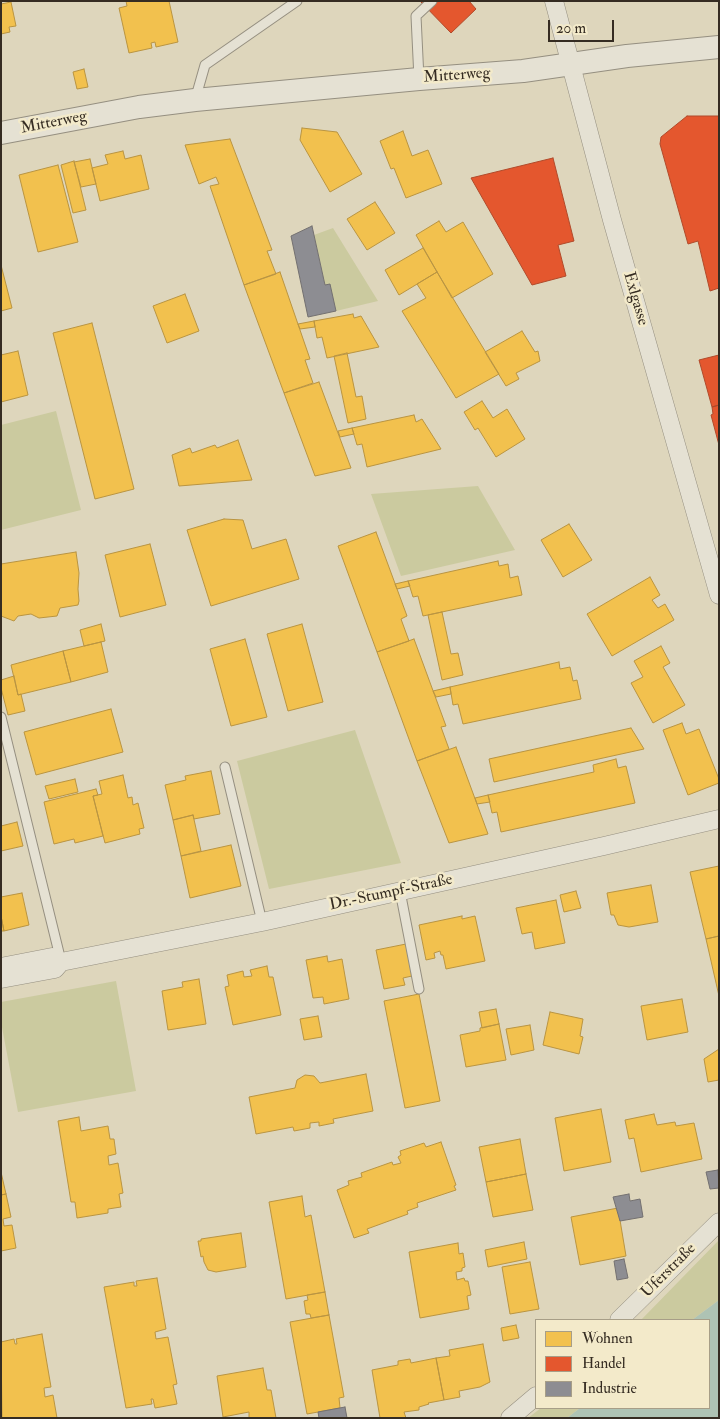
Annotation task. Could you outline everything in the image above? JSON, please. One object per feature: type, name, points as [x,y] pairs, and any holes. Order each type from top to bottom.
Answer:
[{"type":"street","name":"Exlgasse","points":[[554,1],[612,220],[719,595]]},
{"type":"street","name":"Mitterweg","points":[[1,133],[138,107],[195,100],[524,71],[719,47]]},
{"type":"street","name":"Dr.-Stumpf-Straße","points":[[1,978],[55,969],[61,962],[262,922],[719,819]]},
{"type":"street","name":"Dr.-Stumpf-Straße","points":[[1,967],[52,957],[61,962]]},
{"type":"street","name":"Uferstraße","points":[[620,1319],[719,1222]]},
{"type":"street","points":[[510,1418],[535,1397]]},
{"type":"lane","points":[[195,100],[205,65],[297,1]]},
{"type":"lane","points":[[420,79],[416,16],[432,1]]},
{"type":"lane","points":[[1,717],[61,962]]},
{"type":"lane","points":[[224,767],[262,922]]},
{"type":"lane","points":[[400,891],[419,989]]},
{"type":"green space","points":[[333,228],[378,301],[336,311],[325,285],[314,235]]},
{"type":"green space","points":[[56,411],[81,510],[1,530],[1,425]]},
{"type":"green space","points":[[478,486],[515,550],[401,576],[371,494]]},
{"type":"green space","points":[[355,730],[401,863],[269,889],[237,761]]},
{"type":"green space","points":[[116,981],[136,1091],[18,1112],[1,1022],[1,1002]]},
{"type":"green space","points":[[719,1240],[719,1300],[693,1319],[642,1319]]},
{"type":"green space","points":[[540,1409],[579,1409],[567,1418],[528,1418]]},
{"type":"shaded area","points":[[719,1300],[719,1418],[567,1418],[579,1409],[710,1409],[710,1319],[693,1319]]},
{"type":"building: Wohnen","points":[[126,1],[169,1],[178,42],[156,47],[155,42],[151,43],[152,48],[129,53],[119,8],[127,6]]},
{"type":"building: Wohnen","points":[[11,2],[16,26],[9,27],[10,32],[1,34],[1,4]]},
{"type":"building: Wohnen","points":[[84,69],[88,87],[77,89],[73,72]]},
{"type":"building: Wohnen","points":[[302,128],[337,132],[362,174],[330,192],[300,140]]},
{"type":"building: Wohnen","points":[[403,131],[412,156],[428,150],[442,184],[406,198],[394,168],[391,169],[380,141]]},
{"type":"building: Wohnen","points":[[230,139],[272,250],[267,251],[276,274],[244,285],[210,186],[219,184],[216,177],[199,184],[185,145]]},
{"type":"building: Wohnen","points":[[123,151],[125,159],[141,155],[149,189],[100,201],[92,168],[108,164],[105,155]]},
{"type":"building: Wohnen","points":[[90,159],[96,184],[81,187],[74,162]]},
{"type":"building: Wohnen","points":[[74,161],[86,210],[73,213],[61,165]]},
{"type":"building: Wohnen","points":[[58,165],[78,242],[38,252],[19,175]]},
{"type":"building: Wohnen","points":[[375,202],[395,233],[367,250],[347,219]]},
{"type":"building: Wohnen","points":[[439,221],[446,232],[463,222],[493,274],[452,298],[416,235]]},
{"type":"building: Wohnen","points":[[423,248],[437,272],[399,295],[385,270]]},
{"type":"building: Wohnen","points":[[1,265],[12,308],[1,311]]},
{"type":"building: Wohnen","points":[[280,272],[310,359],[305,360],[313,383],[284,393],[244,285]]},
{"type":"building: Wohnen","points":[[437,272],[499,374],[456,398],[402,311],[426,298],[417,284]]},
{"type":"building: Wohnen","points":[[185,294],[199,331],[167,343],[153,306]]},
{"type":"building: Wohnen","points":[[353,314],[354,318],[361,316],[379,347],[327,358],[322,337],[317,338],[314,321]]},
{"type":"building: Wohnen","points":[[314,321],[315,327],[300,329],[298,324]]},
{"type":"building: Wohnen","points":[[92,323],[134,489],[95,499],[53,333]]},
{"type":"building: Wohnen","points":[[522,331],[535,352],[538,351],[540,361],[516,373],[519,379],[506,386],[485,352]]},
{"type":"building: Wohnen","points":[[18,351],[28,395],[1,402],[1,355]]},
{"type":"building: Wohnen","points":[[347,353],[356,397],[362,396],[366,419],[348,423],[334,356]]},
{"type":"building: Wohnen","points":[[319,382],[351,468],[315,476],[284,393]]},
{"type":"building: Wohnen","points":[[482,401],[493,418],[507,409],[525,439],[496,457],[478,428],[475,430],[464,412]]},
{"type":"building: Wohnen","points":[[414,415],[416,422],[422,419],[441,449],[367,467],[362,444],[357,445],[352,428]]},
{"type":"building: Wohnen","points":[[352,428],[354,434],[340,437],[338,431]]},
{"type":"building: Wohnen","points":[[238,440],[252,480],[179,486],[172,455],[190,448],[192,453],[215,445],[217,448]]},
{"type":"building: Wohnen","points":[[224,519],[243,520],[252,549],[286,539],[299,579],[211,606],[187,530]]},
{"type":"building: Wohnen","points":[[569,524],[592,560],[563,577],[541,540]]},
{"type":"building: Wohnen","points":[[376,532],[407,616],[401,619],[409,641],[377,652],[338,546]]},
{"type":"building: Wohnen","points":[[150,544],[166,605],[120,617],[105,555]]},
{"type":"building: Wohnen","points":[[76,552],[79,573],[78,605],[60,608],[57,616],[39,618],[31,614],[18,616],[14,621],[1,616],[1,564]]},
{"type":"building: Wohnen","points":[[498,561],[499,566],[508,564],[510,578],[518,576],[522,595],[423,616],[418,596],[413,597],[408,581]]},
{"type":"building: Wohnen","points":[[650,577],[660,595],[652,600],[658,608],[665,604],[674,620],[612,656],[587,614]]},
{"type":"building: Wohnen","points":[[408,581],[410,586],[397,589],[395,584]]},
{"type":"building: Wohnen","points":[[442,612],[451,654],[458,653],[463,675],[442,680],[428,615]]},
{"type":"building: Wohnen","points":[[101,624],[105,641],[84,646],[80,630]]},
{"type":"building: Wohnen","points":[[302,624],[323,702],[288,711],[267,634]]},
{"type":"building: Wohnen","points":[[245,639],[267,717],[231,726],[210,649]]},
{"type":"building: Wohnen","points":[[414,639],[446,726],[441,727],[449,749],[417,761],[377,652]]},
{"type":"building: Wohnen","points":[[101,642],[108,672],[71,682],[63,651]]},
{"type":"building: Wohnen","points":[[661,646],[670,663],[663,667],[685,705],[653,723],[631,683],[643,677],[634,661]]},
{"type":"building: Wohnen","points":[[63,651],[71,682],[18,695],[11,665]]},
{"type":"building: Wohnen","points":[[559,662],[560,669],[570,667],[573,681],[577,680],[581,699],[463,724],[458,704],[453,705],[450,687]]},
{"type":"building: Wohnen","points":[[14,676],[18,695],[21,694],[25,711],[8,715],[1,688],[1,680]]},
{"type":"building: Wohnen","points":[[450,687],[451,694],[436,697],[433,691]]},
{"type":"building: Wohnen","points":[[111,709],[123,752],[36,775],[24,732]]},
{"type":"building: Wohnen","points":[[682,723],[686,734],[699,729],[719,779],[719,783],[688,795],[663,730]]},
{"type":"building: Wohnen","points":[[631,728],[644,749],[494,782],[489,759]]},
{"type":"building: Wohnen","points":[[456,747],[488,834],[449,843],[417,761]]},
{"type":"building: Wohnen","points":[[616,759],[618,768],[626,766],[635,803],[501,832],[497,812],[492,813],[488,795],[594,772],[593,765]]},
{"type":"building: Wohnen","points":[[211,771],[220,814],[194,819],[193,815],[173,820],[165,785],[186,780],[185,776]]},
{"type":"building: Wohnen","points":[[123,775],[128,798],[132,797],[133,805],[138,803],[144,828],[139,829],[140,834],[105,843],[93,796],[102,794],[99,781]]},
{"type":"building: Wohnen","points":[[75,779],[78,792],[49,799],[45,786]]},
{"type":"building: Wohnen","points":[[96,789],[98,795],[93,796],[103,836],[75,843],[74,839],[54,844],[44,802]]},
{"type":"building: Wohnen","points":[[488,795],[490,802],[477,804],[475,798]]},
{"type":"building: Wohnen","points":[[193,815],[201,851],[181,856],[173,820]]},
{"type":"building: Wohnen","points":[[17,822],[23,846],[1,851],[1,826]]},
{"type":"building: Wohnen","points":[[231,845],[241,886],[190,898],[181,856]]},
{"type":"building: Wohnen","points":[[719,866],[719,936],[706,939],[690,872]]},
{"type":"building: Wohnen","points":[[651,885],[658,922],[629,927],[618,925],[614,915],[611,915],[607,893]]},
{"type":"building: Wohnen","points":[[576,891],[581,908],[564,912],[560,895]]},
{"type":"building: Wohnen","points":[[22,893],[29,925],[4,931],[1,916],[1,897]]},
{"type":"building: Wohnen","points":[[556,900],[565,943],[535,949],[532,932],[522,934],[516,908]]},
{"type":"building: Wohnen","points":[[1,916],[4,931],[1,931]]},
{"type":"building: Wohnen","points":[[462,916],[462,919],[475,916],[485,961],[446,969],[443,955],[441,955],[440,951],[434,953],[435,958],[426,960],[419,925]]},
{"type":"building: Wohnen","points":[[719,936],[719,996],[706,939]]},
{"type":"building: Wohnen","points":[[406,944],[412,976],[403,978],[405,985],[384,989],[376,950]]},
{"type":"building: Wohnen","points":[[327,956],[328,962],[342,959],[349,999],[324,1004],[323,997],[313,998],[306,960]]},
{"type":"building: Wohnen","points":[[267,966],[269,977],[273,977],[281,1015],[233,1025],[225,987],[229,986],[227,975],[243,971],[244,977],[252,976],[250,970]]},
{"type":"building: Wohnen","points":[[199,979],[206,1024],[168,1030],[162,991],[183,987],[182,982]]},
{"type":"building: Wohnen","points":[[419,994],[440,1101],[405,1108],[384,1001]]},
{"type":"building: Wohnen","points":[[682,999],[688,1032],[647,1040],[641,1006]]},
{"type":"building: Wohnen","points":[[496,1009],[499,1024],[482,1028],[479,1012]]},
{"type":"building: Wohnen","points":[[550,1012],[583,1019],[580,1036],[583,1037],[579,1054],[543,1045]]},
{"type":"building: Wohnen","points":[[318,1016],[322,1037],[304,1040],[300,1019]]},
{"type":"building: Wohnen","points":[[499,1024],[506,1060],[466,1067],[460,1035],[480,1031],[480,1028]]},
{"type":"building: Wohnen","points":[[530,1025],[534,1050],[511,1055],[506,1029]]},
{"type":"building: Wohnen","points":[[719,1049],[719,1080],[708,1082],[704,1059]]},
{"type":"building: Wohnen","points":[[366,1074],[373,1111],[333,1119],[334,1123],[319,1126],[319,1122],[310,1123],[310,1128],[294,1131],[293,1127],[256,1134],[249,1097],[295,1088],[297,1080],[305,1075],[314,1076],[320,1083]]},
{"type":"building: Wohnen","points":[[601,1109],[611,1162],[564,1171],[555,1118]]},
{"type":"building: Wohnen","points":[[654,1114],[657,1125],[675,1122],[676,1126],[694,1123],[702,1159],[641,1172],[634,1138],[629,1139],[625,1120]]},
{"type":"building: Wohnen","points":[[79,1117],[81,1131],[108,1126],[110,1139],[114,1139],[116,1154],[108,1156],[109,1165],[118,1163],[123,1193],[119,1194],[121,1207],[108,1209],[108,1213],[77,1218],[75,1202],[71,1202],[58,1121]]},
{"type":"building: Wohnen","points":[[520,1139],[526,1174],[486,1182],[479,1147]]},
{"type":"building: Wohnen","points":[[441,1142],[456,1190],[417,1203],[418,1207],[407,1211],[408,1214],[367,1229],[369,1233],[354,1238],[337,1190],[349,1185],[348,1181],[362,1177],[361,1173],[392,1162],[393,1165],[401,1163],[398,1157],[401,1155],[400,1151],[424,1143],[426,1147]]},
{"type":"building: Wohnen","points":[[1,1172],[6,1194],[1,1195]]},
{"type":"building: Wohnen","points":[[526,1174],[533,1210],[493,1217],[486,1182]]},
{"type":"building: Wohnen","points":[[6,1194],[11,1217],[3,1219],[4,1226],[12,1225],[16,1248],[1,1251],[1,1195]]},
{"type":"building: Wohnen","points":[[302,1196],[305,1217],[311,1215],[325,1292],[286,1299],[269,1202]]},
{"type":"building: Wohnen","points":[[618,1208],[626,1256],[580,1265],[571,1217]]},
{"type":"building: Wohnen","points":[[241,1233],[246,1267],[216,1272],[208,1270],[203,1256],[201,1257],[198,1241]]},
{"type":"building: Wohnen","points":[[524,1242],[527,1259],[488,1267],[485,1250]]},
{"type":"building: Wohnen","points":[[458,1243],[459,1254],[463,1253],[465,1267],[462,1268],[462,1271],[456,1272],[457,1280],[464,1278],[465,1281],[468,1281],[471,1295],[467,1296],[469,1309],[420,1318],[409,1252]]},
{"type":"building: Wohnen","points":[[530,1262],[539,1309],[510,1314],[502,1267]]},
{"type":"building: Wohnen","points":[[157,1278],[166,1329],[155,1332],[156,1339],[168,1337],[177,1384],[173,1385],[177,1404],[155,1408],[153,1399],[151,1399],[152,1404],[126,1408],[104,1287],[134,1282],[134,1286],[137,1286],[136,1281]]},
{"type":"building: Wohnen","points":[[325,1292],[329,1315],[311,1318],[310,1314],[306,1314],[304,1301],[308,1300],[307,1295]]},
{"type":"building: Wohnen","points":[[329,1315],[344,1397],[339,1398],[340,1408],[307,1414],[290,1322]]},
{"type":"building: Wohnen","points":[[516,1325],[519,1338],[503,1341],[501,1328]]},
{"type":"building: Wohnen","points":[[42,1334],[51,1387],[44,1388],[45,1397],[53,1395],[57,1418],[2,1418],[1,1342],[14,1339],[15,1344],[17,1344],[16,1339]]},
{"type":"building: Wohnen","points":[[483,1344],[490,1382],[480,1387],[459,1391],[460,1397],[444,1400],[436,1358],[450,1356],[449,1350]]},
{"type":"building: Wohnen","points":[[436,1358],[444,1400],[428,1403],[419,1407],[419,1410],[404,1412],[406,1418],[380,1418],[372,1370],[398,1365],[398,1361],[410,1359],[411,1363]]},
{"type":"building: Wohnen","points":[[263,1368],[267,1390],[271,1390],[276,1418],[249,1418],[249,1412],[223,1417],[217,1376]]},
{"type":"building: Handel","points":[[420,1],[469,1],[476,9],[451,33]]},
{"type":"building: Handel","points":[[687,116],[719,116],[719,288],[710,291],[698,241],[688,244],[660,144],[661,137]]},
{"type":"building: Handel","points":[[553,158],[574,241],[558,245],[566,276],[532,285],[471,178]]},
{"type":"building: Handel","points":[[719,355],[719,405],[712,407],[699,360]]},
{"type":"building: Handel","points":[[719,405],[719,445],[711,415],[713,414],[712,407]]},
{"type":"building: Industrie","points":[[312,226],[325,285],[330,284],[336,311],[308,317],[291,236]]},
{"type":"building: Industrie","points":[[718,1170],[719,1188],[710,1189],[706,1172]]},
{"type":"building: Industrie","points":[[629,1194],[630,1201],[640,1199],[643,1217],[620,1221],[613,1197]]},
{"type":"building: Industrie","points":[[624,1259],[628,1278],[617,1280],[614,1261]]},
{"type":"building: Industrie","points":[[345,1407],[347,1418],[319,1418],[318,1412]]}]
